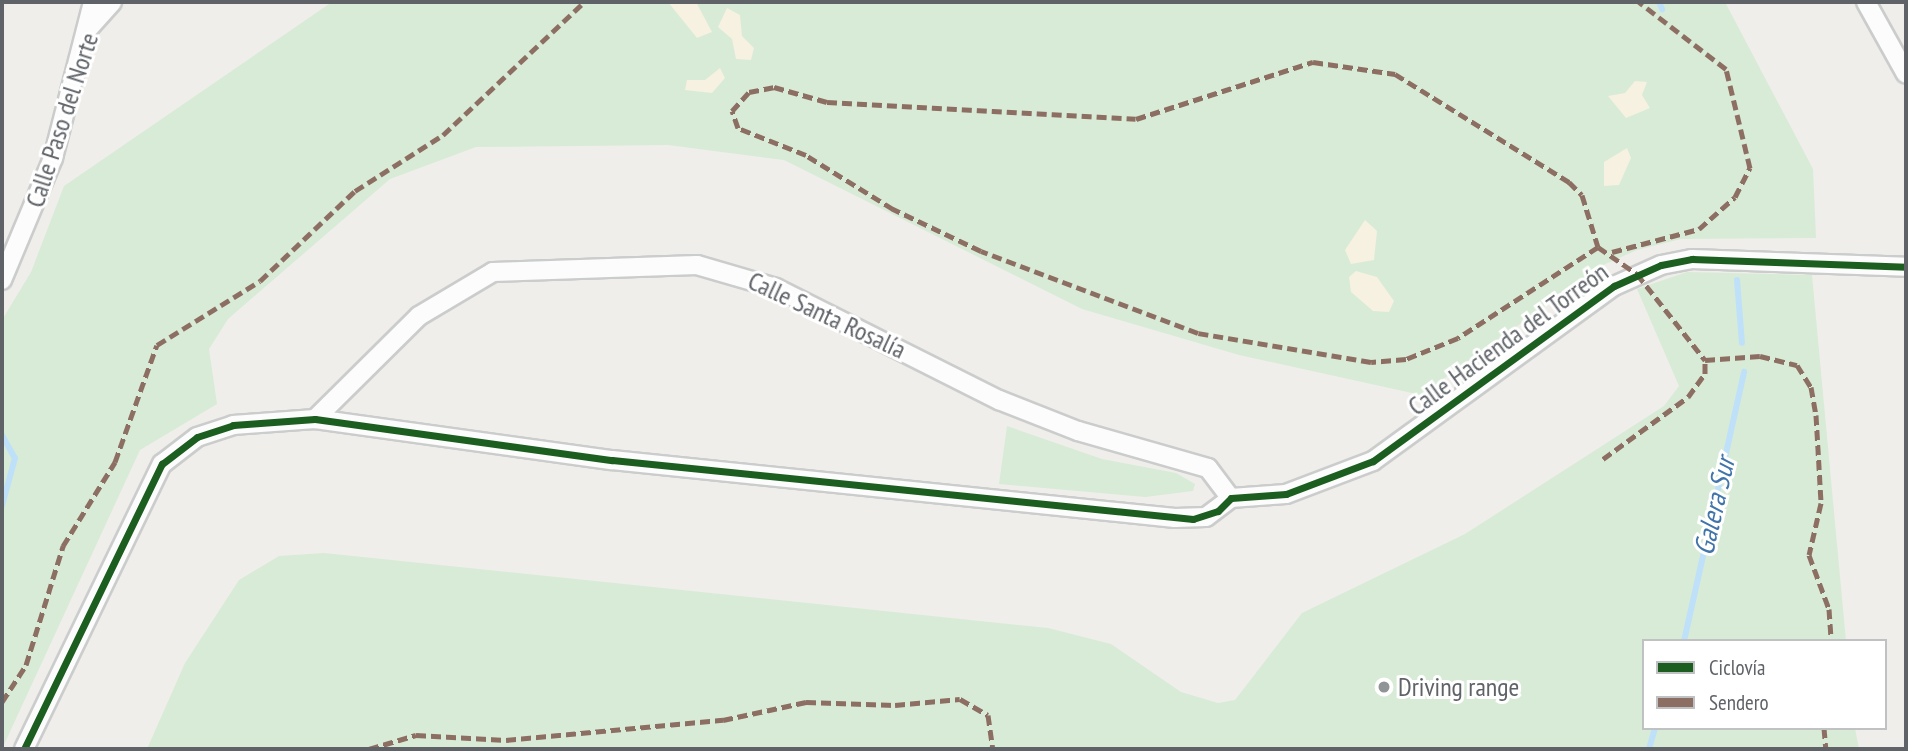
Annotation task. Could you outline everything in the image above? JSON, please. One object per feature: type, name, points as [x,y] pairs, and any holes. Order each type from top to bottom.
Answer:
[{"type":"street","points":[[88,29],[93,2]]},
{"type":"street","name":"Calle Paso del Norte","points":[[2,280],[53,158],[88,29],[111,2]]},
{"type":"street","points":[[1866,2],[1906,74]]},
{"type":"street","name":"Calle Hacienda del Torreón","points":[[1231,498],[1286,494],[1373,461],[1614,286],[1661,265],[1692,259],[1906,267]]},
{"type":"street","name":"Calle Santa Rosalía","points":[[315,419],[419,316],[493,272],[697,265],[776,288],[999,400],[1078,431],[1208,468],[1231,498]]},
{"type":"street","points":[[24,749],[162,464],[197,437],[233,425],[315,419],[611,460],[1163,517],[1206,517],[1231,498]]},
{"type":"green space","points":[[332,2],[1725,2],[1813,169],[1816,238],[1681,239],[1637,250],[1601,266],[1421,395],[1239,355],[1082,309],[784,160],[668,145],[476,147],[390,179],[228,319],[209,349],[217,404],[140,450],[2,749],[2,320],[31,272],[64,186]]},
{"type":"green space","points":[[1687,272],[1812,275],[1846,639],[1642,639],[1642,730],[1855,730],[1859,749],[147,749],[185,663],[239,580],[279,556],[324,553],[1048,628],[1111,644],[1181,692],[1218,703],[1235,700],[1302,613],[1465,534],[1664,406],[1679,386],[1637,289]]},
{"type":"green space","points":[[1007,426],[1102,459],[1176,473],[1195,484],[1193,491],[1145,497],[999,484]]},
{"type":"sand","points":[[668,2],[696,2],[712,32],[697,38]]},
{"type":"sand","points":[[727,8],[740,15],[742,36],[754,48],[751,60],[736,59],[732,39],[718,27]]},
{"type":"sand","points":[[720,68],[725,78],[712,93],[685,90],[687,80],[705,80]]},
{"type":"sand","points":[[1635,81],[1647,82],[1642,95],[1650,108],[1626,118],[1608,96],[1625,93]]},
{"type":"sand","points":[[1627,148],[1631,158],[1619,185],[1604,186],[1604,162]]},
{"type":"sand","points":[[1365,220],[1377,231],[1374,260],[1351,264],[1345,250]]},
{"type":"sand","points":[[1356,271],[1377,277],[1394,301],[1389,312],[1373,311],[1351,292],[1349,277]]},
{"type":"waterway","name":"Galera Sur","points":[[1659,2],[1662,9]]},
{"type":"waterway","name":"Galera Sur","points":[[1737,280],[1742,343]]},
{"type":"waterway","name":"Galera Sur","points":[[1684,639],[1744,372]]},
{"type":"waterway","points":[[2,435],[15,458],[2,506]]},
{"type":"waterway","name":"Galera Sur","points":[[1649,749],[1654,730]]},
{"type":"marked path","points":[[2,702],[26,665],[63,546],[115,462],[157,345],[260,281],[355,191],[443,135],[584,2]]},
{"type":"marked path","points":[[1612,252],[1699,229],[1735,197],[1750,168],[1726,69],[1639,2]]},
{"type":"marked path","points":[[1313,62],[1395,74],[1569,182],[1582,195],[1598,247],[1458,338],[1406,359],[1371,362],[1198,333],[981,251],[893,209],[806,155],[738,128],[732,111],[749,92],[774,87],[827,102],[1136,119],[1313,62]]},
{"type":"marked path","points":[[1598,247],[1637,274],[1705,360],[1760,356],[1797,365],[1811,387],[1816,415],[1821,503],[1809,555],[1829,609],[1831,639]]},
{"type":"marked path","points":[[1603,459],[1688,397],[1705,374],[1705,360]]},
{"type":"marked path","points":[[369,749],[416,735],[506,740],[723,720],[806,702],[895,705],[960,699],[988,715],[993,749]]},
{"type":"marked path","points":[[1824,730],[1826,749]]},
{"type":"cycle path","points":[[24,749],[162,464],[197,437],[233,425],[315,419],[612,460],[1193,519],[1218,511],[1231,498],[1286,494],[1373,461],[1614,286],[1661,265],[1692,259],[1906,267]]},
{"type":"place","name":"Driving range","points":[[1384,687]]}]
